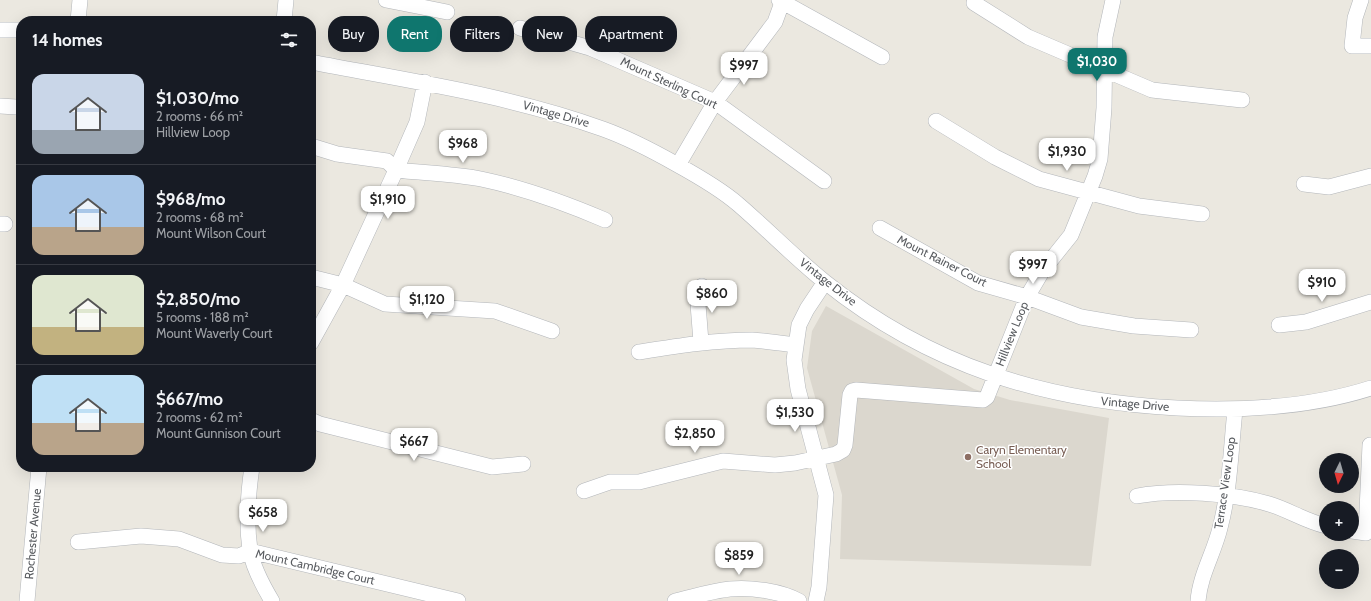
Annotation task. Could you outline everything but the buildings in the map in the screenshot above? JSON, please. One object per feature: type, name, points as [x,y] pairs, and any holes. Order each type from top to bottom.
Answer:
[{"type":"street","points":[[78,16],[80,0]]},
{"type":"street","points":[[284,16],[286,0]]},
{"type":"street","points":[[386,0],[447,12]]},
{"type":"street","name":"Hillview Loop","points":[[816,458],[836,454],[843,450],[846,445],[850,395],[852,391],[983,400],[987,397],[1027,297],[1043,270],[1071,235],[1089,192],[1100,159],[1104,108],[1105,37],[1113,0]]},
{"type":"street","points":[[1361,0],[1355,18],[1352,46],[1371,46]]},
{"type":"street","points":[[678,165],[714,102],[775,22],[782,1],[882,57]]},
{"type":"street","points":[[974,3],[1028,37],[1104,71],[1152,90],[1242,100]]},
{"type":"street","name":"Mount Sterling Court","points":[[520,28],[590,48],[714,102],[824,181]]},
{"type":"street","points":[[0,30],[16,30]]},
{"type":"street","name":"Vintage Drive","points":[[316,63],[425,82],[543,109],[607,130],[678,165],[736,202],[825,282],[887,326],[954,360],[995,376],[1051,393],[1100,402],[1235,410],[1300,404],[1337,397],[1371,388]]},
{"type":"street","points":[[316,334],[343,285],[417,122],[425,82]]},
{"type":"street","points":[[0,106],[16,107]]},
{"type":"street","points":[[936,121],[995,157],[1039,179],[1138,206],[1202,214]]},
{"type":"street","points":[[316,148],[337,154],[387,161],[396,170],[487,181],[556,200],[605,220]]},
{"type":"street","points":[[1304,184],[1329,186],[1371,176]]},
{"type":"street","name":"Mount Rainer Court","points":[[880,228],[978,283],[1027,297],[1081,317],[1134,326],[1191,330]]},
{"type":"street","points":[[316,278],[343,285],[385,304],[495,311],[552,331]]},
{"type":"street","points":[[816,601],[819,587],[826,495],[794,373],[795,345],[799,325],[807,309],[825,282]]},
{"type":"street","points":[[701,342],[698,304],[702,286]]},
{"type":"street","points":[[1280,325],[1306,322],[1371,302]]},
{"type":"street","points":[[639,352],[701,342],[753,340],[795,345]]},
{"type":"street","name":"Terrace View Loop","points":[[1198,601],[1199,586],[1220,528],[1226,496],[1235,410]]},
{"type":"street","points":[[316,422],[492,467],[523,464]]},
{"type":"street","points":[[1359,532],[1370,445]]},
{"type":"street","points":[[584,491],[610,482],[639,482],[722,461],[775,465],[795,463],[816,458]]},
{"type":"street","name":"Rochester Avenue","points":[[27,601],[39,472]]},
{"type":"street","points":[[251,472],[248,496],[250,551],[262,585],[272,601]]},
{"type":"street","points":[[1137,496],[1155,492],[1226,496],[1269,504],[1309,522],[1319,524]]},
{"type":"street","name":"Mount Cambridge Court","points":[[78,542],[141,536],[179,539],[222,555],[239,556],[250,551],[458,601]]},
{"type":"street","points":[[675,601],[730,589],[760,590],[799,601]]},
{"type":"shaded area","name":"Caryn Elementary School","points":[[826,306],[974,389],[1010,400],[1109,418],[1091,566],[840,559],[842,495],[807,368],[812,331]]},
{"type":"place","name":"Caryn Elementary School","points":[[968,457]]}]
